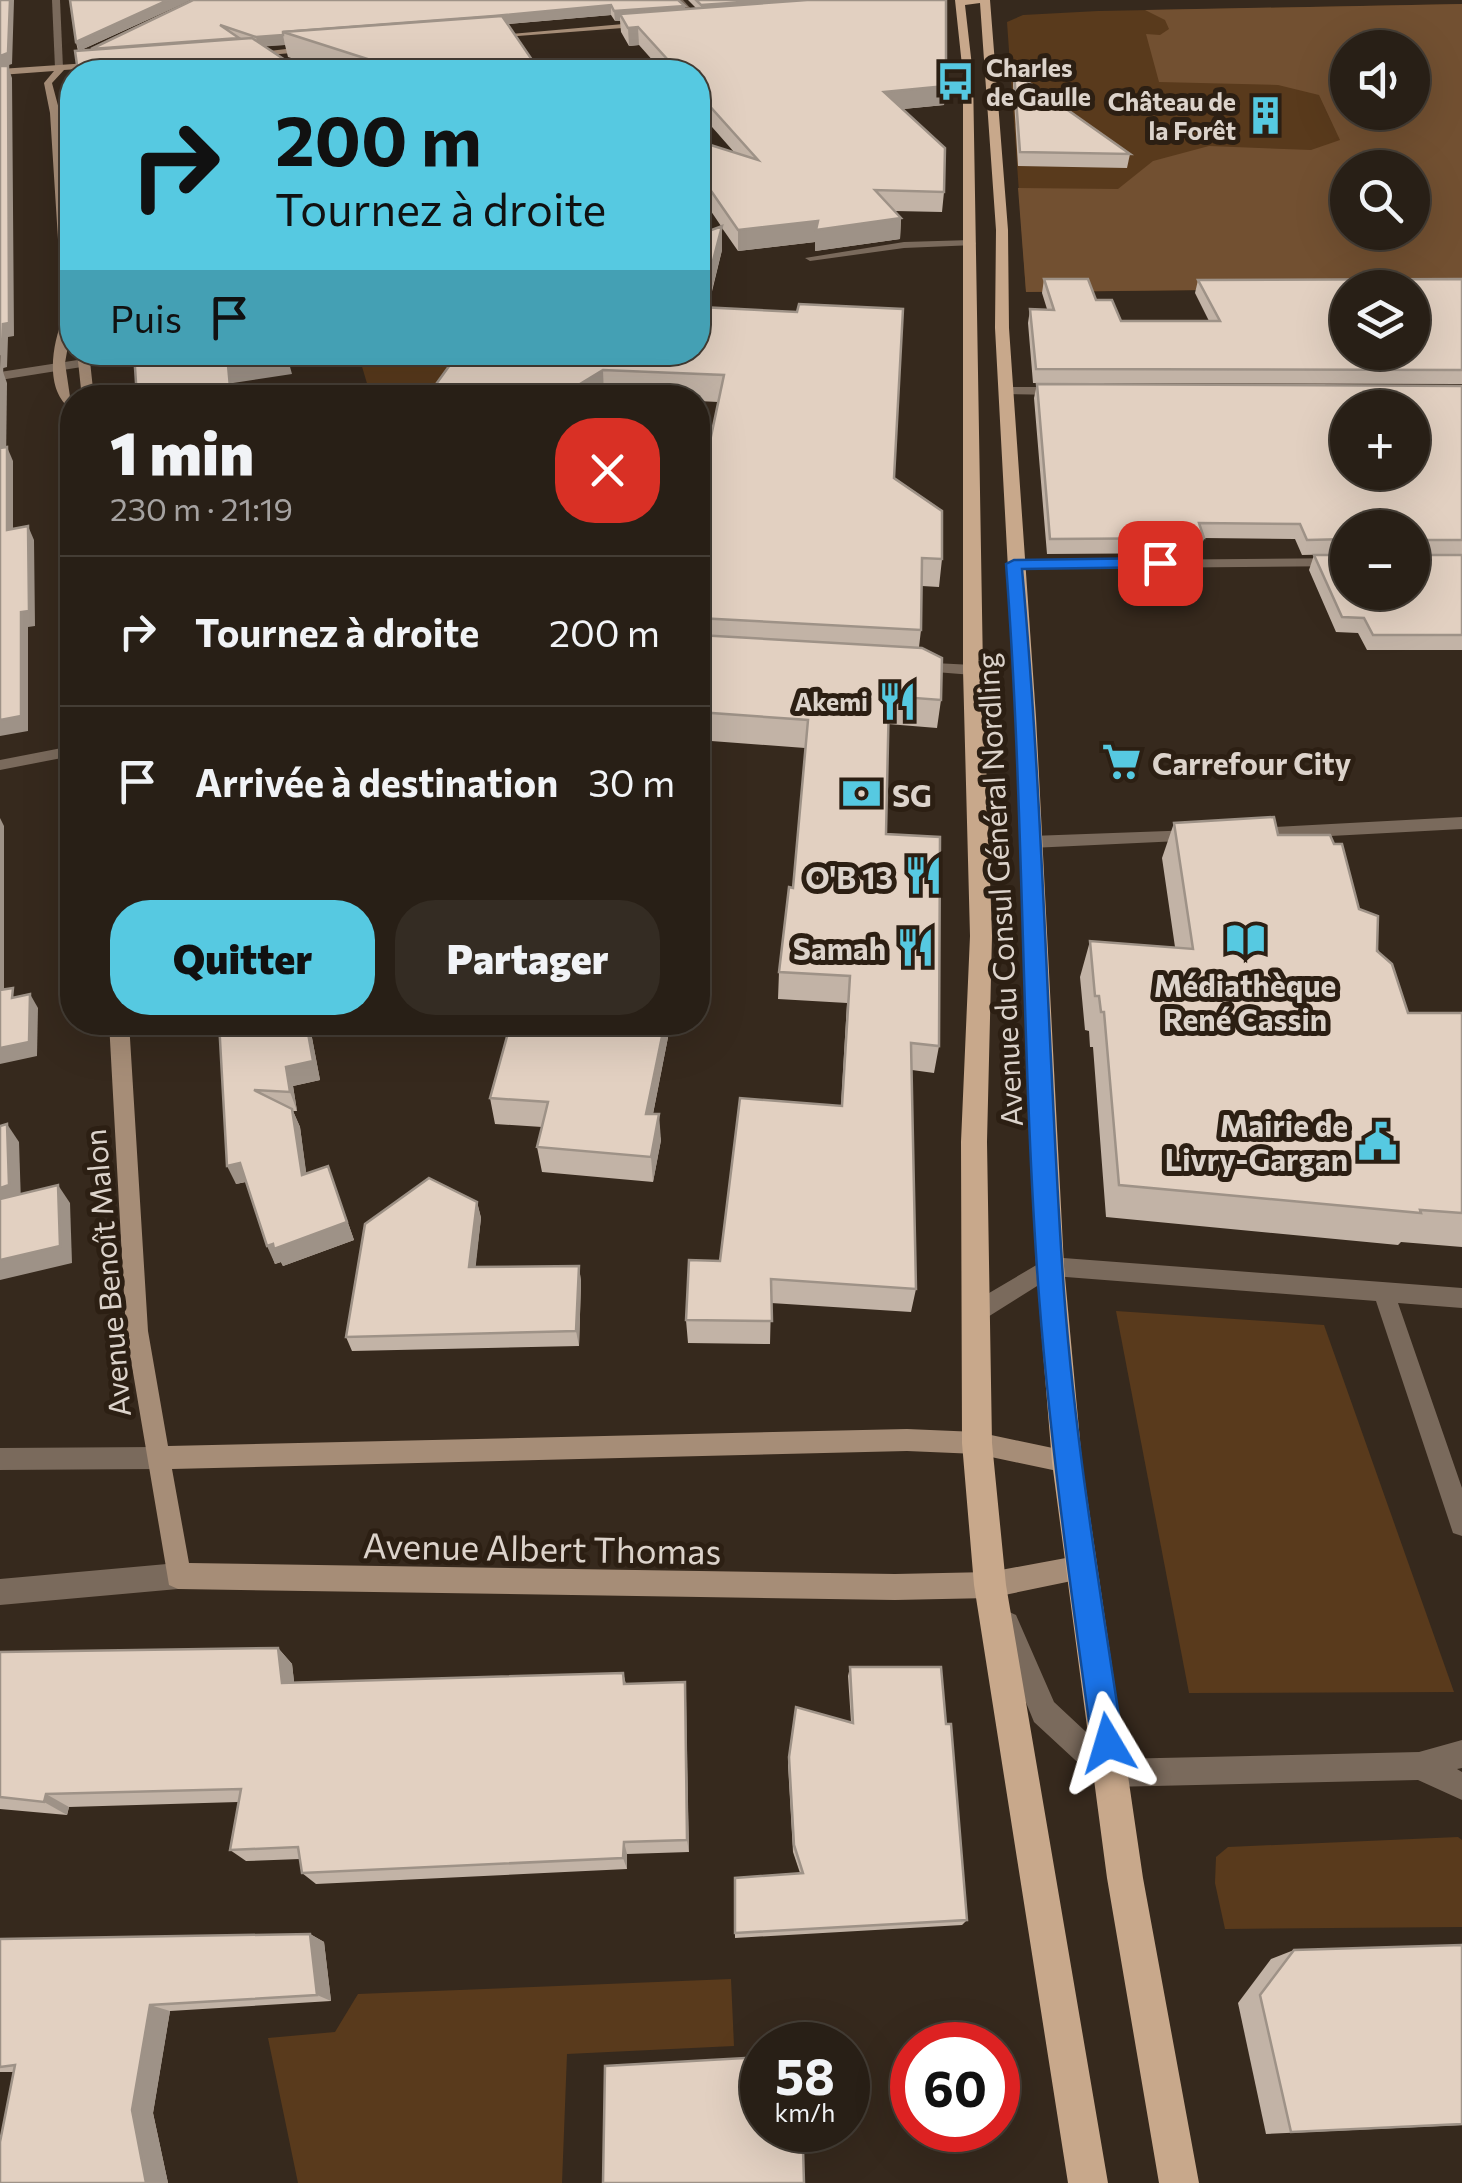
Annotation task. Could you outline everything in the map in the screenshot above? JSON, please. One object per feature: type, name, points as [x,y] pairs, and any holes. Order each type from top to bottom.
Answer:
[{"type":"main road","points":[[956,1],[985,0]]},
{"type":"main road","name":"Avenue du Consul Général Nordling","points":[[985,0],[1002,230],[1005,391],[1026,717],[1050,1266],[1067,1462],[1110,1773],[1179,2183]]},
{"type":"main road","name":"Avenue du Consul Général Nordling","points":[[956,1],[968,75],[973,670],[981,936],[974,1142],[977,1443],[990,1585],[1088,2183]]},
{"type":"main road","points":[[684,22],[719,19]]},
{"type":"main road","points":[[483,36],[650,24]]},
{"type":"main road","points":[[235,55],[332,48]]},
{"type":"main road","points":[[75,60],[87,54]]},
{"type":"main road","points":[[0,72],[59,68]]},
{"type":"main road","points":[[59,68],[48,83],[56,112],[60,167]]},
{"type":"main road","points":[[56,112],[60,100]]},
{"type":"main road","points":[[60,335],[60,365]]},
{"type":"main road","points":[[60,366],[62,385]]},
{"type":"main road","name":"Avenue Benoît Malon","points":[[120,1035],[138,1331],[178,1576]]},
{"type":"main road","points":[[158,1458],[906,1440],[977,1443],[1067,1462]]},
{"type":"main road","name":"Avenue Albert Thomas","points":[[178,1576],[895,1588],[990,1585],[1082,1568]]},
{"type":"street","points":[[56,0],[59,68]]},
{"type":"street","points":[[678,0],[700,20]]},
{"type":"street","points":[[904,245],[970,251],[843,262],[810,258],[904,245]]},
{"type":"street","points":[[0,376],[63,365]]},
{"type":"street","points":[[1005,391],[1075,391]]},
{"type":"street","points":[[1014,564],[1330,562]]},
{"type":"street","points":[[904,666],[973,670]]},
{"type":"street","points":[[0,765],[60,753]]},
{"type":"street","points":[[1031,842],[1462,823]]},
{"type":"street","points":[[975,1313],[1050,1266],[1130,1269],[1462,1298]]},
{"type":"street","points":[[1384,1293],[1462,1524]]},
{"type":"street","points":[[0,1459],[158,1458]]},
{"type":"street","name":"Avenue Albert Thomas","points":[[0,1592],[178,1576]]},
{"type":"street","points":[[990,1585],[1044,1712],[1110,1773],[1419,1766],[1462,1754]]},
{"type":"street","points":[[1419,1766],[1462,1786]]},
{"type":"shaded area","points":[[1462,4],[1462,287],[1430,287],[1430,270],[1330,270],[1330,289],[1026,292],[1007,22],[1023,15]]},
{"type":"shaded area","points":[[1462,4],[1462,287],[1430,287],[1430,270],[1330,270],[1330,289],[1026,292],[1018,188],[1118,189],[1153,161],[1209,146],[1311,150],[1340,140],[1335,130],[1430,130],[1430,30],[1330,30],[1330,119],[1319,95],[1278,85],[1159,82],[1146,34],[1160,35],[1169,29],[1165,20],[1145,10]]},
{"type":"shaded area","points":[[362,365],[465,365],[447,385],[367,385]]},
{"type":"shaded area","points":[[1116,1311],[1324,1325],[1454,1692],[1189,1693]]},
{"type":"shaded area","points":[[1458,1837],[1462,1840],[1462,1927],[1225,1929],[1215,1883],[1216,1857],[1228,1847]]},
{"type":"shaded area","points":[[731,1979],[734,2046],[567,2054],[562,2183],[298,2183],[268,2038],[335,2032],[358,1994]]},
{"type":"building","points":[[0,0],[10,0],[8,53],[0,56]]},
{"type":"building","points":[[70,0],[168,0],[76,42]]},
{"type":"building","points":[[193,0],[678,0],[685,6],[614,11],[611,5],[256,37],[220,25],[239,38],[91,49]]},
{"type":"building","points":[[696,0],[773,0],[701,5]]},
{"type":"building","points":[[807,0],[946,0],[946,86],[884,92],[945,148],[944,192],[875,190],[901,218],[816,230],[818,221],[738,230],[710,189],[710,145],[758,160],[710,106],[710,60],[668,60],[638,27],[628,28],[620,14]]},
{"type":"building","points":[[502,16],[532,60],[370,60],[283,32]]},
{"type":"building","points":[[252,38],[285,60],[76,60],[75,51]]},
{"type":"building","points":[[0,66],[8,66],[9,323],[3,324],[2,354],[0,354]]},
{"type":"building","points":[[1014,72],[1130,154],[1020,152]]},
{"type":"building","points":[[722,226],[710,272],[710,230]]},
{"type":"building","points":[[1044,279],[1088,279],[1096,300],[1112,300],[1121,321],[1220,321],[1198,280],[1330,280],[1330,370],[1036,369],[1030,309],[1054,310]]},
{"type":"building","points":[[1430,279],[1462,279],[1462,370],[1430,370]]},
{"type":"building","points":[[799,304],[903,309],[894,478],[942,511],[942,559],[922,558],[921,630],[710,619],[710,441],[724,375],[603,370],[578,385],[435,385],[450,365],[710,365],[710,307],[797,312]]},
{"type":"building","points":[[135,365],[228,365],[230,385],[136,385]]},
{"type":"building","points":[[0,369],[2,369],[0,448]]},
{"type":"building","points":[[1037,384],[1462,386],[1462,540],[1430,540],[1430,510],[1330,510],[1330,539],[1307,540],[1300,524],[1199,523],[1204,538],[1050,539]]},
{"type":"building","points":[[7,447],[7,530],[28,526],[29,611],[21,612],[21,716],[0,720],[0,448]]},
{"type":"building","points":[[1314,555],[1330,555],[1330,590]]},
{"type":"building","points":[[1430,555],[1462,555],[1462,635],[1373,635],[1364,618],[1342,617],[1339,610],[1430,610]]},
{"type":"building","points":[[710,636],[922,648],[942,658],[941,700],[889,696],[886,834],[940,837],[939,1046],[911,1043],[916,1289],[771,1279],[772,1321],[686,1320],[689,1260],[720,1261],[740,1098],[842,1106],[850,976],[779,972],[789,887],[793,888],[808,720],[710,713]]},
{"type":"building","points":[[1274,817],[1278,835],[1330,835],[1334,844],[1342,844],[1359,909],[1378,916],[1377,951],[1392,964],[1408,1013],[1462,1013],[1462,1213],[1420,1210],[1421,1213],[1119,1185],[1104,1012],[1099,996],[1095,996],[1090,941],[1193,949],[1174,823]]},
{"type":"building","points":[[13,988],[12,998],[30,994],[29,1042],[0,1048],[0,990]]},
{"type":"building","points":[[220,1035],[308,1035],[313,1061],[286,1067],[290,1092],[254,1090],[292,1109],[302,1175],[328,1166],[347,1222],[274,1249],[273,1244],[267,1246],[240,1163],[227,1166]]},
{"type":"building","points":[[507,1035],[662,1035],[646,1114],[659,1114],[651,1157],[537,1147],[548,1102],[490,1098]]},
{"type":"building","points":[[7,1124],[9,1185],[0,1188],[0,1126]]},
{"type":"building","points":[[429,1178],[477,1202],[469,1267],[579,1266],[576,1331],[346,1337],[365,1224]]},
{"type":"building","points":[[58,1185],[60,1246],[0,1260],[0,1199]]},
{"type":"building","points":[[278,1648],[282,1683],[623,1673],[624,1684],[685,1682],[687,1840],[624,1842],[623,1858],[302,1873],[298,1847],[230,1850],[241,1789],[46,1794],[44,1802],[0,1797],[0,1652]]},
{"type":"building","points":[[850,1667],[941,1667],[946,1724],[951,1724],[967,1920],[735,1933],[735,1878],[803,1873],[794,1845],[789,1757],[796,1707],[853,1723]]},
{"type":"building","points":[[310,1934],[317,1995],[150,2005],[132,2110],[146,2183],[0,2183],[0,2142],[15,2065],[0,2067],[0,1939]]},
{"type":"building","points":[[1462,1945],[1462,2124],[1291,2132],[1260,1995],[1294,1950]]},
{"type":"building","points":[[740,2058],[740,2152],[803,2152],[804,2183],[603,2183],[605,2066]]},
{"type":"place","name":"Charles de Gaulle","points":[[956,81]]},
{"type":"place","name":"Château de la Forêt","points":[[1266,115]]},
{"type":"place","name":"Akemi","points":[[898,701]]},
{"type":"place","name":"Carrefour City","points":[[1122,762]]},
{"type":"place","name":"SG","points":[[862,794]]},
{"type":"place","name":"O'B 13","points":[[923,876]]},
{"type":"place","name":"Médiathèque René Cassin","points":[[1245,940]]},
{"type":"place","name":"Samah","points":[[916,947]]},
{"type":"place","name":"Mairie de Livry-Gargan","points":[[1378,1141]]},
{"type":"route","points":[[1108,1743],[1067,1462],[1050,1266],[1026,717],[1014,564],[1160,563]]}]
